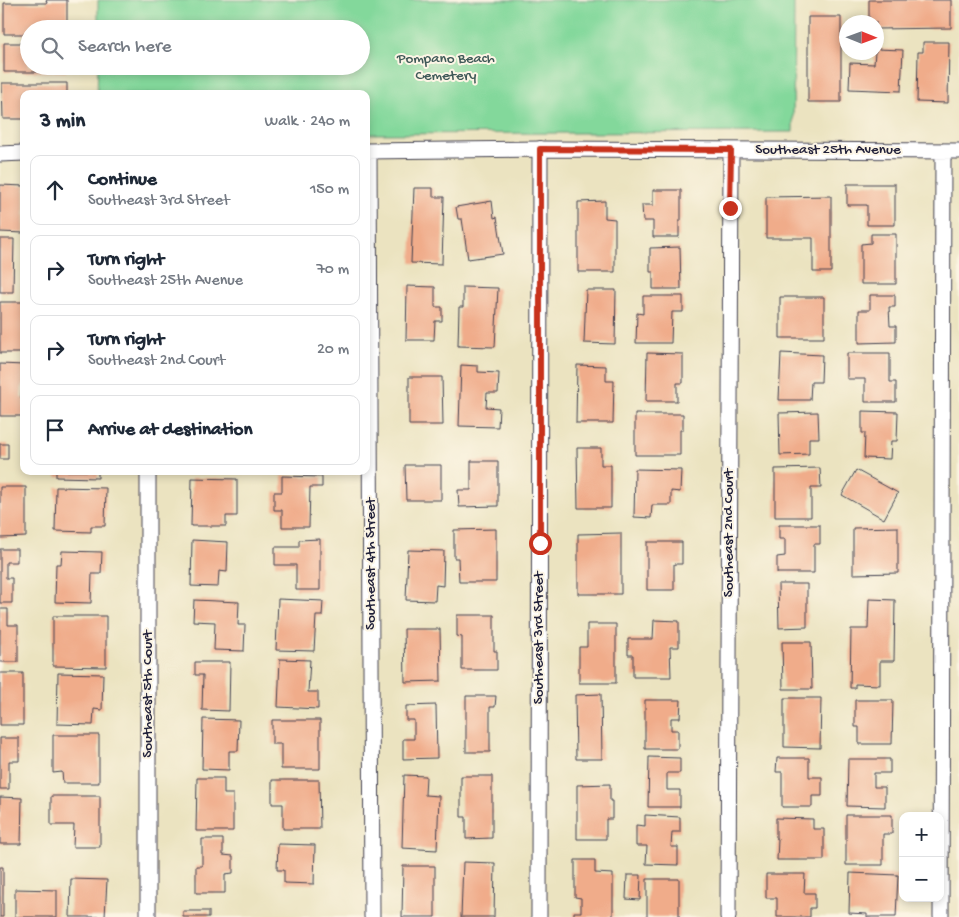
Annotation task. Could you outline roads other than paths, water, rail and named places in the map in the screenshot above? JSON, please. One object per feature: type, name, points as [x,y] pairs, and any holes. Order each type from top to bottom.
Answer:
[{"type":"street","name":"Southeast 25th Avenue","points":[[370,151],[540,149],[959,151]]},
{"type":"street","name":"Southeast 3rd Street","points":[[539,917],[540,149]]},
{"type":"street","name":"Southeast 2nd Court","points":[[728,917],[731,150]]},
{"type":"street","points":[[941,917],[944,151]]},
{"type":"street","points":[[0,154],[20,154]]},
{"type":"street","name":"Southeast 5th Court","points":[[148,475],[148,917]]},
{"type":"street","name":"Southeast 4th Street","points":[[370,475],[372,917]]},
{"type":"park label","name":"Pompano Beach Cemetery","points":[[446,68]]}]
